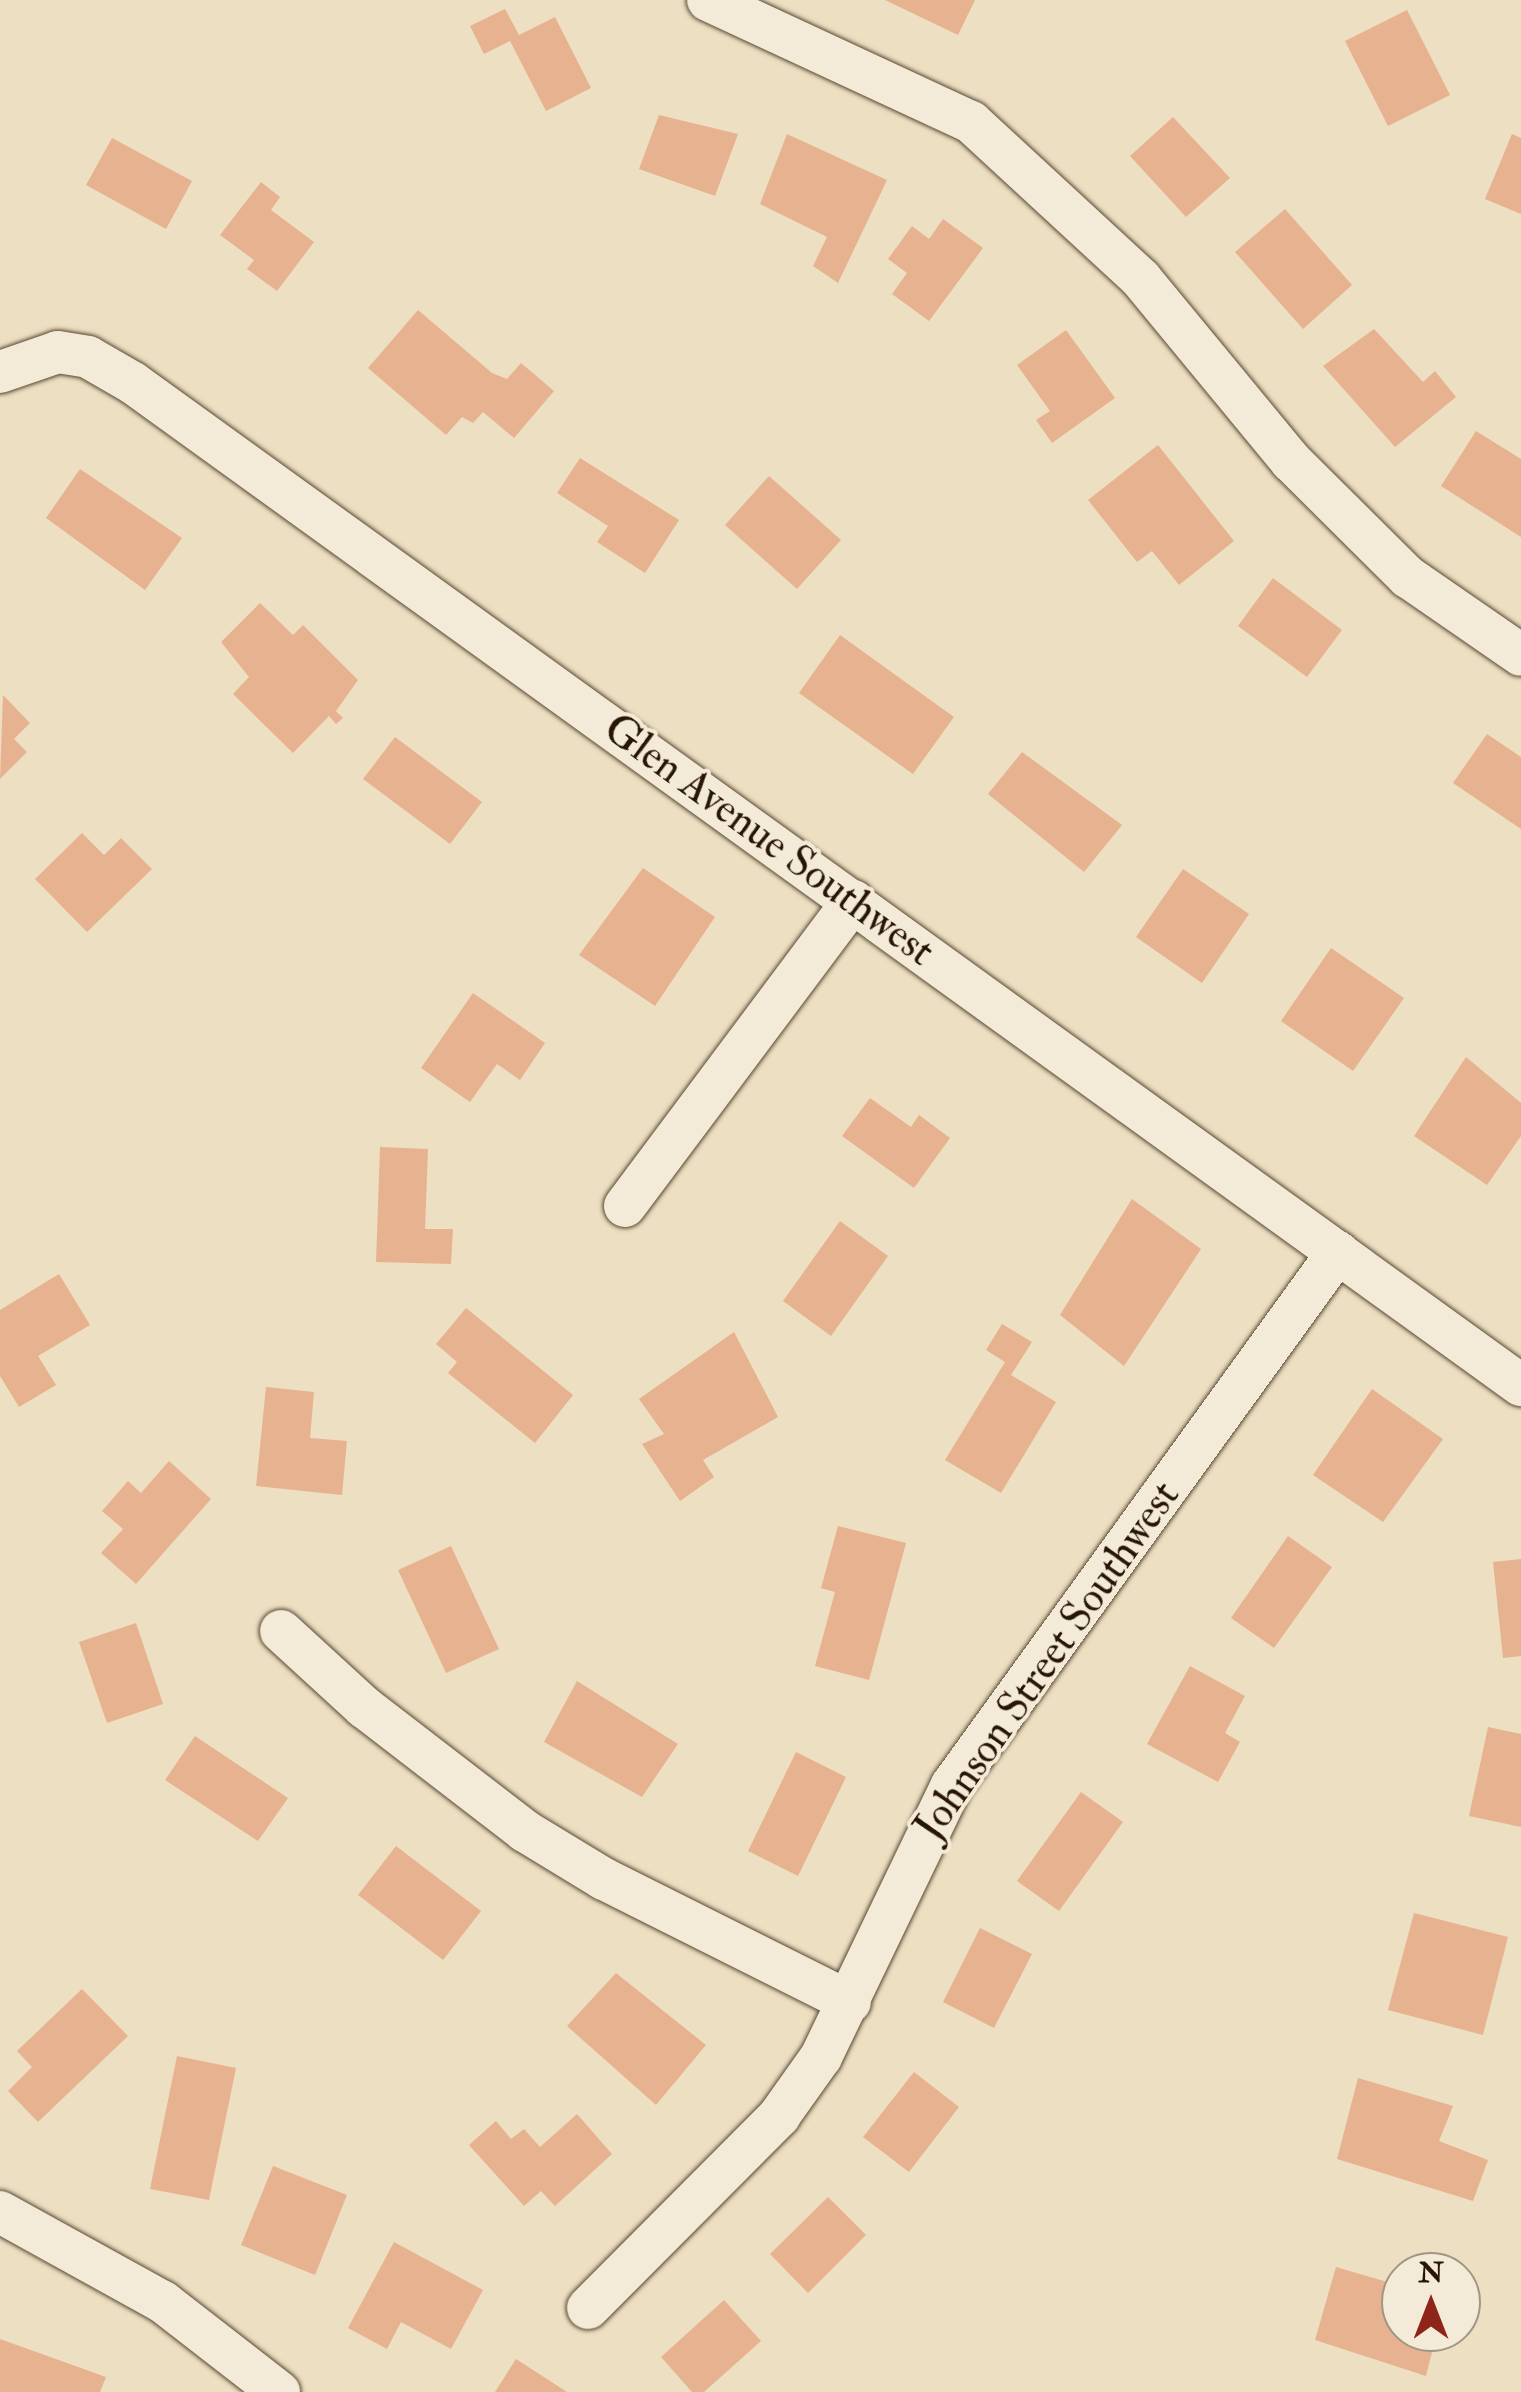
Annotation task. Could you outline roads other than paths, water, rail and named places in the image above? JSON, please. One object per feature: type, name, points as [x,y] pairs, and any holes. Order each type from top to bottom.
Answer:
[{"type":"street","points":[[708,0],[971,122],[1141,279],[1291,461],[1408,577],[1521,655]]},
{"type":"street","name":"Glen Avenue Southwest","points":[[0,372],[58,352],[88,357],[133,383],[1521,1385]]},
{"type":"street","points":[[625,1206],[853,901]]},
{"type":"street","name":"Johnson Street Southwest","points":[[588,2308],[778,2116],[850,2002],[906,1867],[952,1785],[1338,1252]]},
{"type":"street","points":[[281,1631],[364,1707],[524,1830],[850,2002]]},
{"type":"street","points":[[0,2212],[163,2302],[279,2392]]}]
